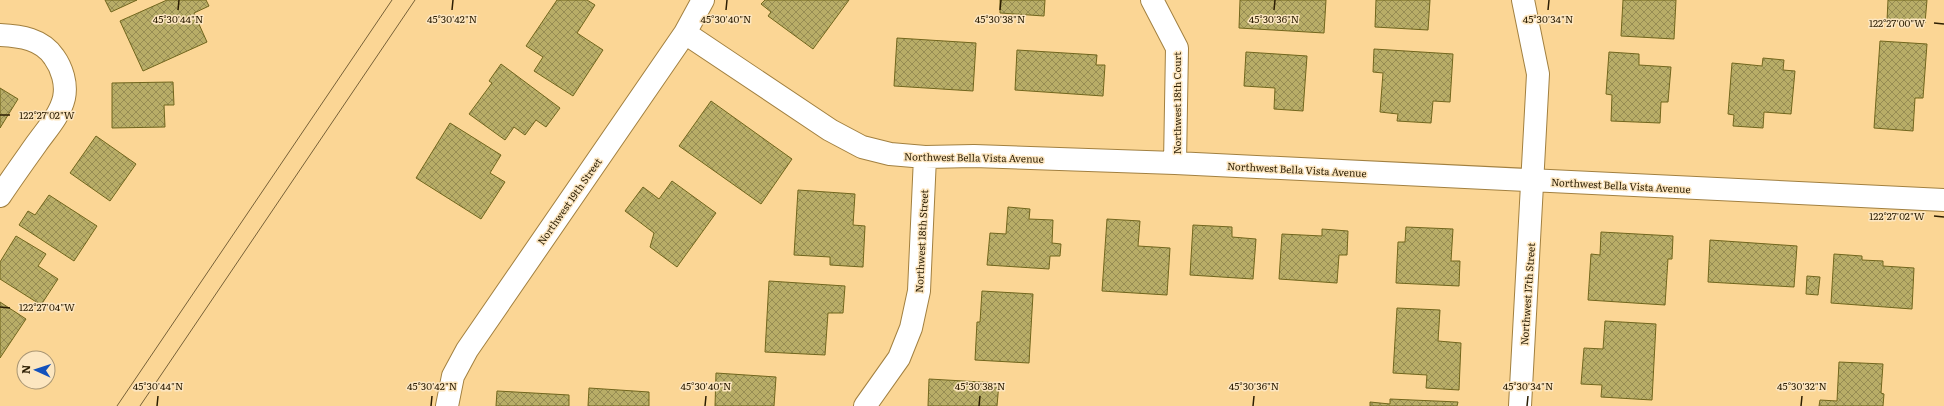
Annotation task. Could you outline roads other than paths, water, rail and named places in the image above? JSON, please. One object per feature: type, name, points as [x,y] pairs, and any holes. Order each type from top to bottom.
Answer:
[{"type":"street","name":"Northwest 19th Street","points":[[447,406],[453,376],[467,350],[685,33],[703,0]]},
{"type":"street","name":"Northwest 18th Court","points":[[1152,0],[1177,48],[1175,163]]},
{"type":"street","name":"Northwest 17th Street","points":[[1520,406],[1534,181],[1538,74],[1523,0]]},
{"type":"street","name":"Northwest Bella Vista Avenue","points":[[685,33],[830,130],[862,147],[890,154],[925,157],[974,156],[1175,163],[1944,200]]},
{"type":"street","points":[[0,35],[19,36],[36,42],[49,50],[60,65],[64,81],[64,98],[56,116],[0,196]]},
{"type":"street","name":"Northwest 18th Street","points":[[865,406],[899,358],[911,328],[919,291],[925,157]]},
{"type":"tram line","points":[[117,406],[392,0]]},
{"type":"tram line","points":[[140,406],[415,0]]}]
